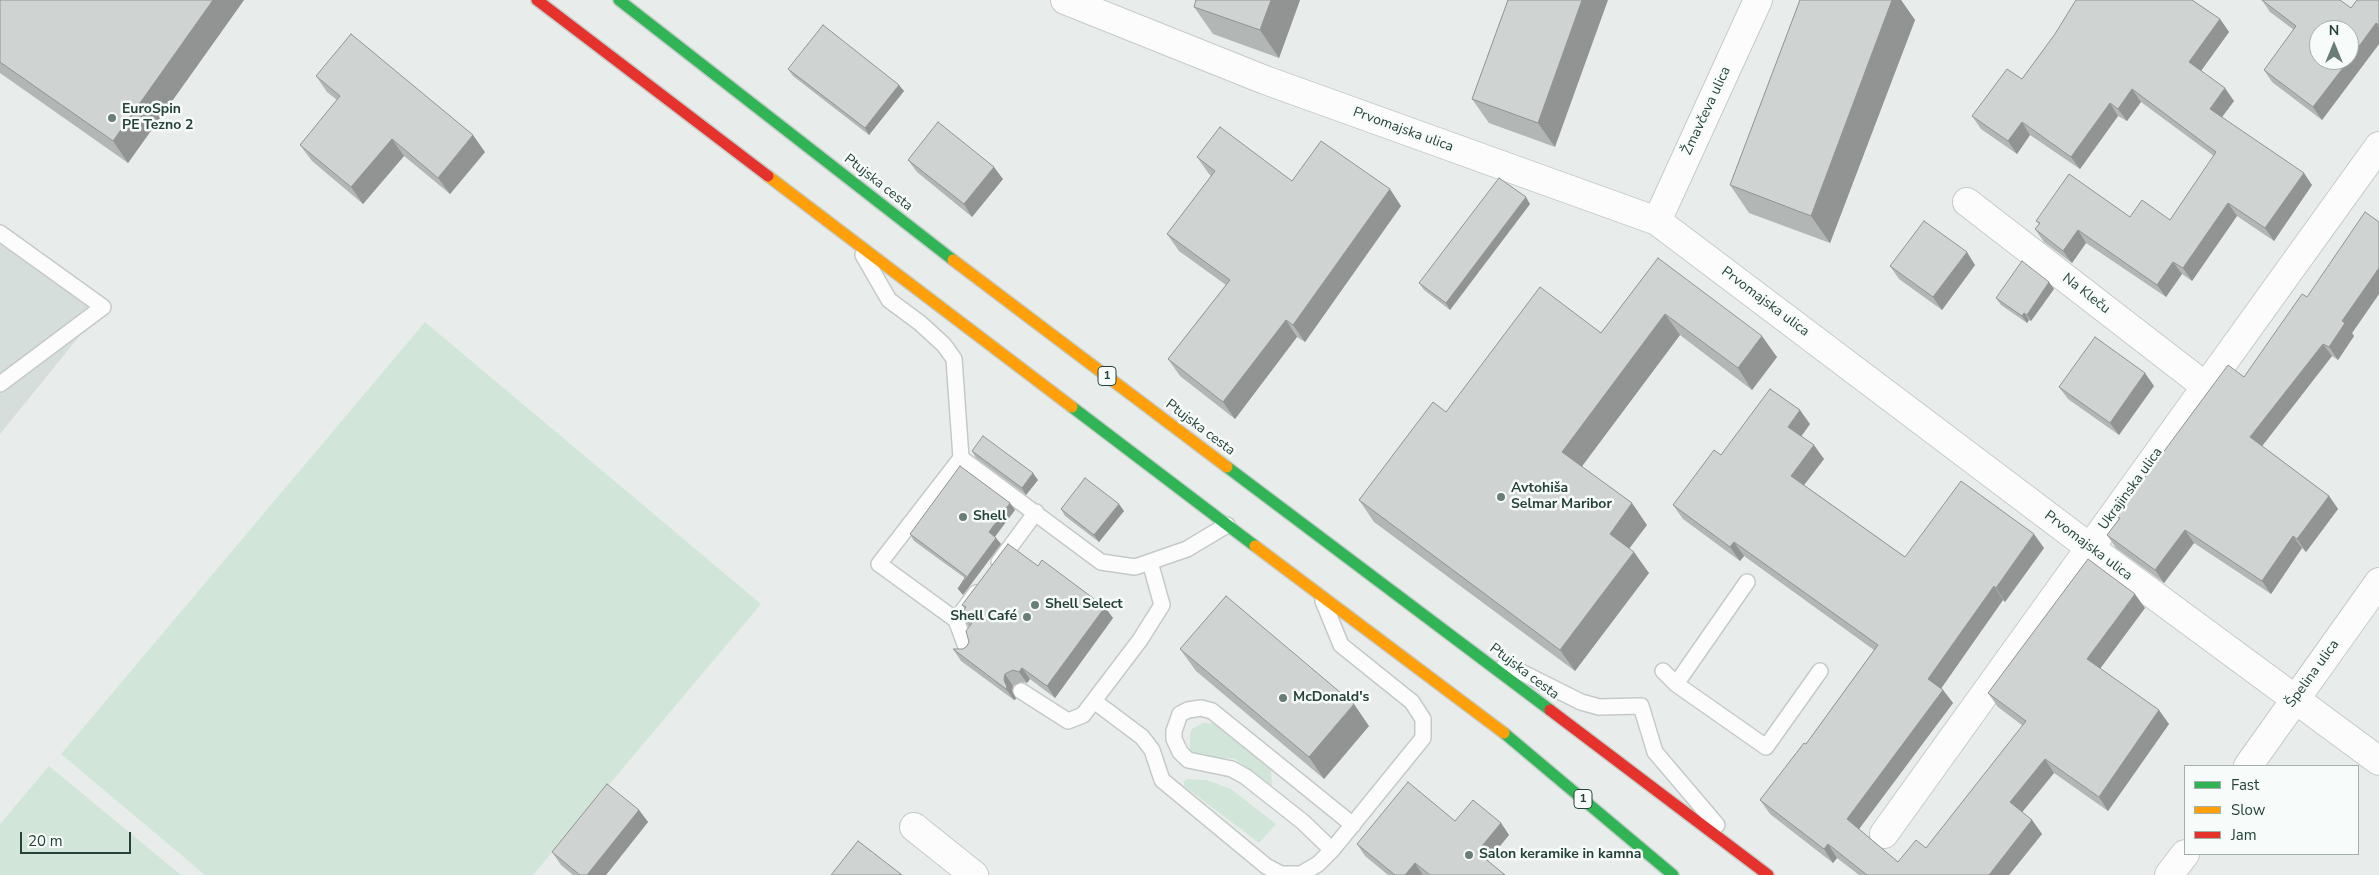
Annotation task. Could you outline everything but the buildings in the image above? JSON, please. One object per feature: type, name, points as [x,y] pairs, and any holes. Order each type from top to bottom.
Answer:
[{"type":"main road","name":"1","points":[[537,0],[1227,525],[1494,724],[1673,875]]},
{"type":"main road","name":"Ptujska cesta","points":[[619,0],[925,239],[1768,875]]},
{"type":"street","name":"Prvomajska ulica","points":[[1065,0],[1265,80],[1657,221],[2089,547],[2379,761]]},
{"type":"street","name":"Žmavčeva ulica","points":[[1657,221],[1758,0]]},
{"type":"street","name":"Ukrajinska ulica","points":[[1884,834],[2379,146]]},
{"type":"street","name":"Na Kleču","points":[[1966,202],[2205,386]]},
{"type":"street","name":"Špelina ulica","points":[[2249,765],[2379,582]]},
{"type":"street","points":[[914,827],[974,875]]},
{"type":"street","points":[[2169,875],[2184,855]]},
{"type":"lane","points":[[0,234],[103,307],[0,384]]},
{"type":"lane","points":[[853,239],[889,300],[944,344],[954,359],[961,458],[879,564],[956,620],[968,652]]},
{"type":"lane","points":[[961,458],[1101,562],[1136,567],[1187,549],[1227,525]]},
{"type":"lane","points":[[956,620],[1036,512]]},
{"type":"lane","points":[[1021,691],[1068,721],[1083,715],[1140,640],[1162,605],[1150,562]]},
{"type":"lane","points":[[1676,684],[1747,582]]},
{"type":"lane","points":[[1094,701],[1142,737],[1152,750],[1162,780],[1266,866],[1281,874],[1301,874],[1318,864],[1332,850],[1417,748],[1423,738],[1423,720],[1412,702],[1340,645],[1320,594]]},
{"type":"lane","points":[[1455,639],[1580,702],[1599,707],[1641,706],[1655,752],[1747,859]]},
{"type":"lane","points":[[1663,671],[1676,684],[1766,747],[1820,671]]},
{"type":"lane","points":[[1332,850],[1303,822],[1246,777],[1232,769],[1188,760],[1180,752],[1174,739],[1174,731],[1180,714],[1188,710],[1201,708],[1212,711],[1353,825]]},
{"type":"shaded area","points":[[0,240],[103,307],[0,434]]},
{"type":"green space","points":[[425,322],[761,604],[533,875],[205,875],[61,754]]},
{"type":"green space","points":[[1203,723],[1213,723],[1271,770],[1272,786],[1234,758],[1202,759],[1195,755],[1190,750],[1190,734],[1192,729]]},
{"type":"green space","points":[[49,766],[181,875],[0,875],[0,824]]},
{"type":"green space","points":[[1188,779],[1207,780],[1231,789],[1276,824],[1259,843],[1184,786],[1184,781]]},
{"type":"traffic: fast","points":[[619,0],[953,260]]},
{"type":"traffic: fast","points":[[1072,407],[1255,546]]},
{"type":"traffic: fast","points":[[1227,467],[1550,710]]},
{"type":"traffic: fast","points":[[1504,733],[1673,875]]},
{"type":"traffic: slow","points":[[768,176],[1072,407]]},
{"type":"traffic: slow","points":[[953,260],[1227,467]]},
{"type":"traffic: slow","points":[[1255,546],[1504,733]]},
{"type":"traffic: jam","points":[[537,0],[768,176]]},
{"type":"traffic: jam","points":[[1550,710],[1768,875]]},
{"type":"place","name":"EuroSpin PE Tezno 2","points":[[112,118]]},
{"type":"place","name":"Avtohiša Selmar Maribor","points":[[1501,497]]},
{"type":"place","name":"Shell","points":[[963,517]]},
{"type":"place","name":"Shell Select","points":[[1035,605]]},
{"type":"place","name":"Shell Café","points":[[1027,617]]},
{"type":"place","name":"McDonald's","points":[[1283,698]]},
{"type":"place","name":"Salon keramike in kamna","points":[[1469,855]]}]
